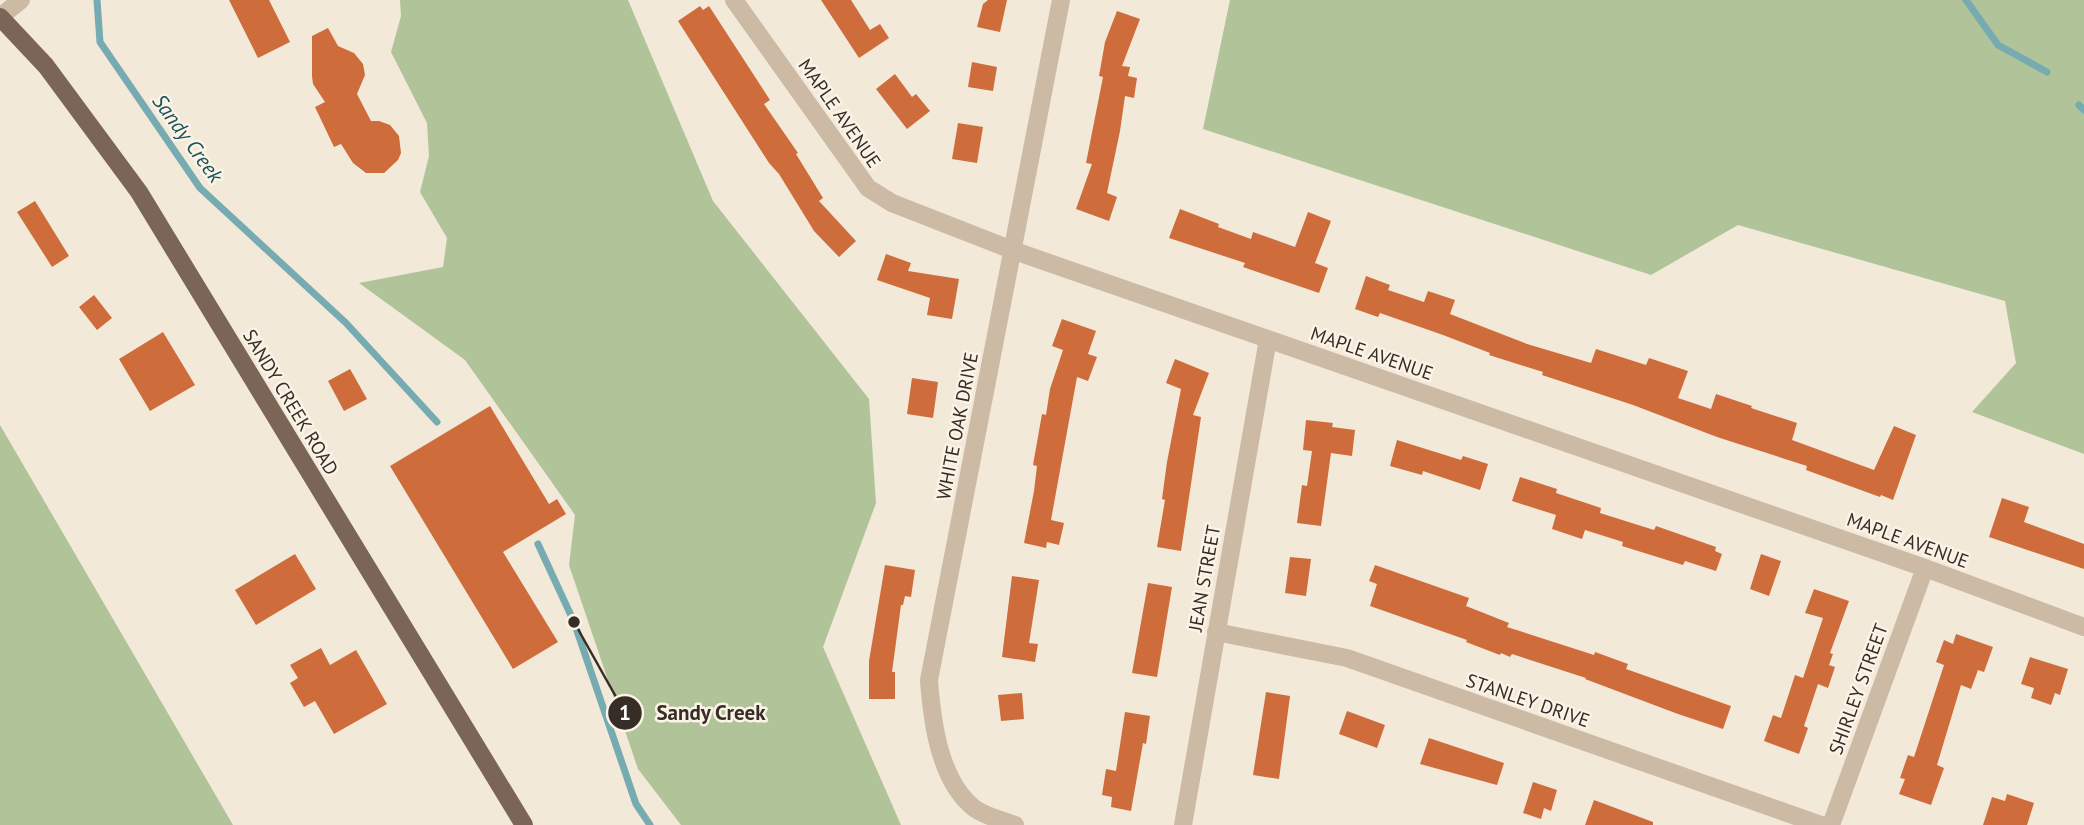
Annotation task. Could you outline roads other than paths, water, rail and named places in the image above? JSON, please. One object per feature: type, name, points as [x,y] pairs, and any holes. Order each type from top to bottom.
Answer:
[{"type":"main road","name":"SANDY CREEK ROAD","points":[[0,17],[46,66],[139,192],[524,825]]},
{"type":"street","points":[[0,17],[21,0]]},
{"type":"street","name":"MAPLE AVENUE","points":[[734,0],[868,188],[892,203],[1012,250],[1926,568],[2084,627]]},
{"type":"street","name":"WHITE OAK DRIVE","points":[[1015,825],[975,809],[957,789],[942,757],[932,723],[929,680],[1061,0]]},
{"type":"street","name":"JEAN STREET","points":[[1183,825],[1268,339]]},
{"type":"street","name":"SHIRLEY STREET","points":[[1831,825],[1926,568]]},
{"type":"street","name":"STANLEY DRIVE","points":[[1216,632],[1347,658],[1821,825]]},
{"type":"waterway","name":"Sandy Creek","points":[[97,0],[100,42],[200,188],[346,323],[437,422]]},
{"type":"waterway","points":[[1966,0],[1998,45],[2047,72]]},
{"type":"waterway","points":[[2079,105],[2084,110]]},
{"type":"waterway","name":"Sandy Creek","points":[[538,544],[574,622],[636,804],[650,825]]},
{"type":"place","name":"Sandy Creek","points":[[574,622]]}]
